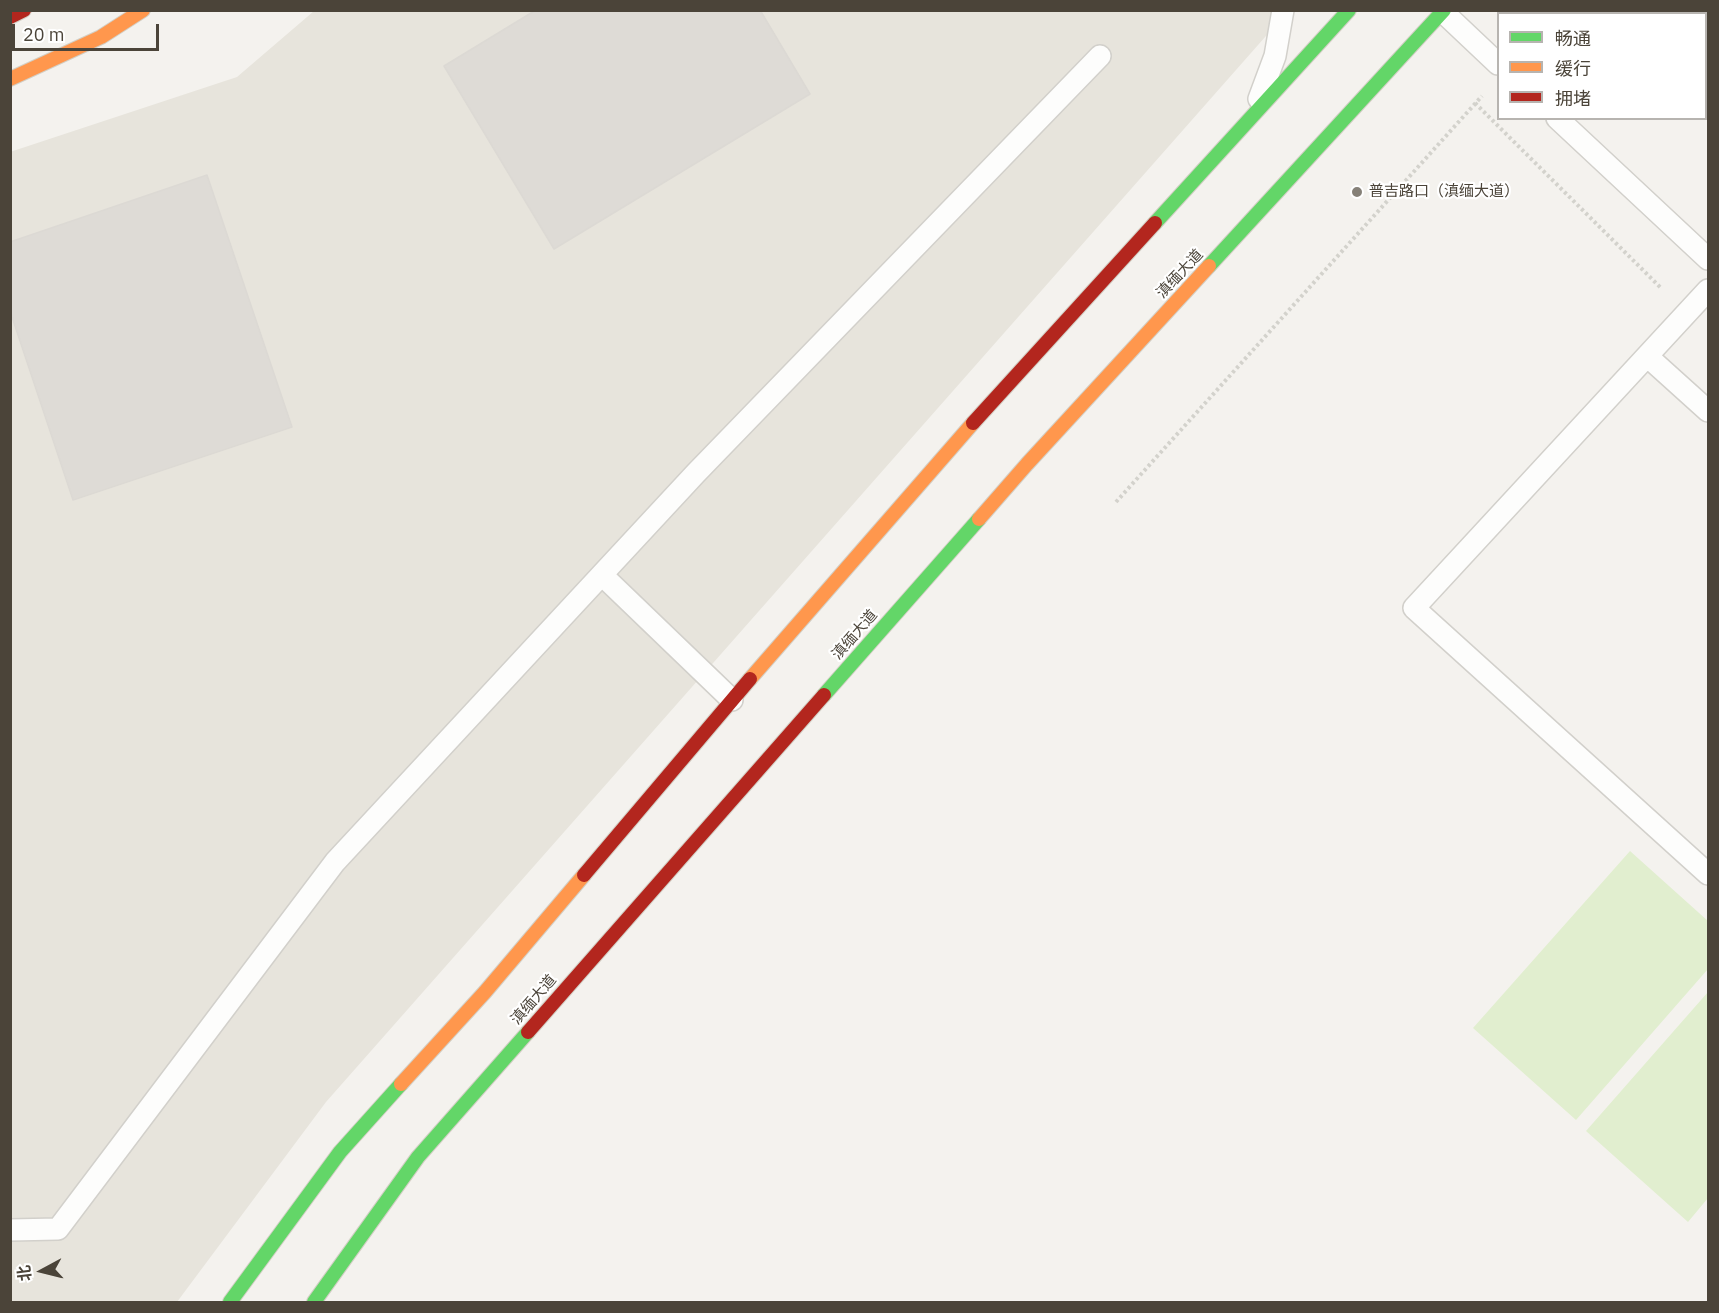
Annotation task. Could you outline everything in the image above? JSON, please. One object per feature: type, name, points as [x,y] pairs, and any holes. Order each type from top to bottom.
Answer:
[{"type":"main road","points":[[10,17],[24,10]]},
{"type":"main road","points":[[10,79],[101,37],[143,10]]},
{"type":"main road","points":[[230,1302],[340,1152],[485,992],[732,700],[975,422],[1349,10]]},
{"type":"main road","name":"滇缅大道","points":[[314,1302],[417,1157],[1027,464],[1443,11]]},
{"type":"lane","points":[[1254,116],[1275,56],[1283,10]]},
{"type":"lane","points":[[1443,11],[1497,63]]},
{"type":"lane","points":[[10,1230],[58,1229],[335,862],[696,473],[1100,56]]},
{"type":"lane","points":[[1559,120],[1708,259]]},
{"type":"lane","points":[[1708,290],[1413,608],[1708,874]]},
{"type":"lane","points":[[1647,356],[1708,411]]},
{"type":"lane","points":[[602,575],[732,700]]},
{"type":"path","points":[[1116,502],[1483,94]]},
{"type":"path","points":[[1475,103],[1665,292]]},
{"type":"shaded area","points":[[314,11],[1288,11],[326,1102],[177,1302],[11,1302],[10,152],[237,77]]},
{"type":"green space","points":[[1630,851],[1708,921],[1708,969],[1576,1120],[1473,1028]]},
{"type":"green space","points":[[1708,992],[1708,1198],[1688,1222],[1586,1131]]},
{"type":"building","points":[[536,10],[760,10],[810,94],[554,249],[444,66]]},
{"type":"building","points":[[207,175],[292,427],[73,500],[10,311],[10,242]]},
{"type":"traffic: fast","points":[[1155,223],[1349,10]]},
{"type":"traffic: fast","points":[[1209,266],[1444,10]]},
{"type":"traffic: fast","points":[[824,695],[979,519]]},
{"type":"traffic: fast","points":[[314,1302],[418,1157],[528,1032]]},
{"type":"traffic: fast","points":[[230,1302],[340,1152],[401,1084]]},
{"type":"traffic: slow","points":[[10,79],[101,37],[143,10]]},
{"type":"traffic: slow","points":[[979,519],[1209,266]]},
{"type":"traffic: slow","points":[[750,679],[973,423]]},
{"type":"traffic: slow","points":[[401,1084],[485,992],[584,875]]},
{"type":"traffic: jam","points":[[10,17],[24,10]]},
{"type":"traffic: jam","points":[[973,423],[1155,223]]},
{"type":"traffic: jam","points":[[584,875],[750,679]]},
{"type":"traffic: jam","points":[[528,1032],[824,695]]},
{"type":"place","name":"普吉路口（滇缅大道）","points":[[1357,192]]}]
